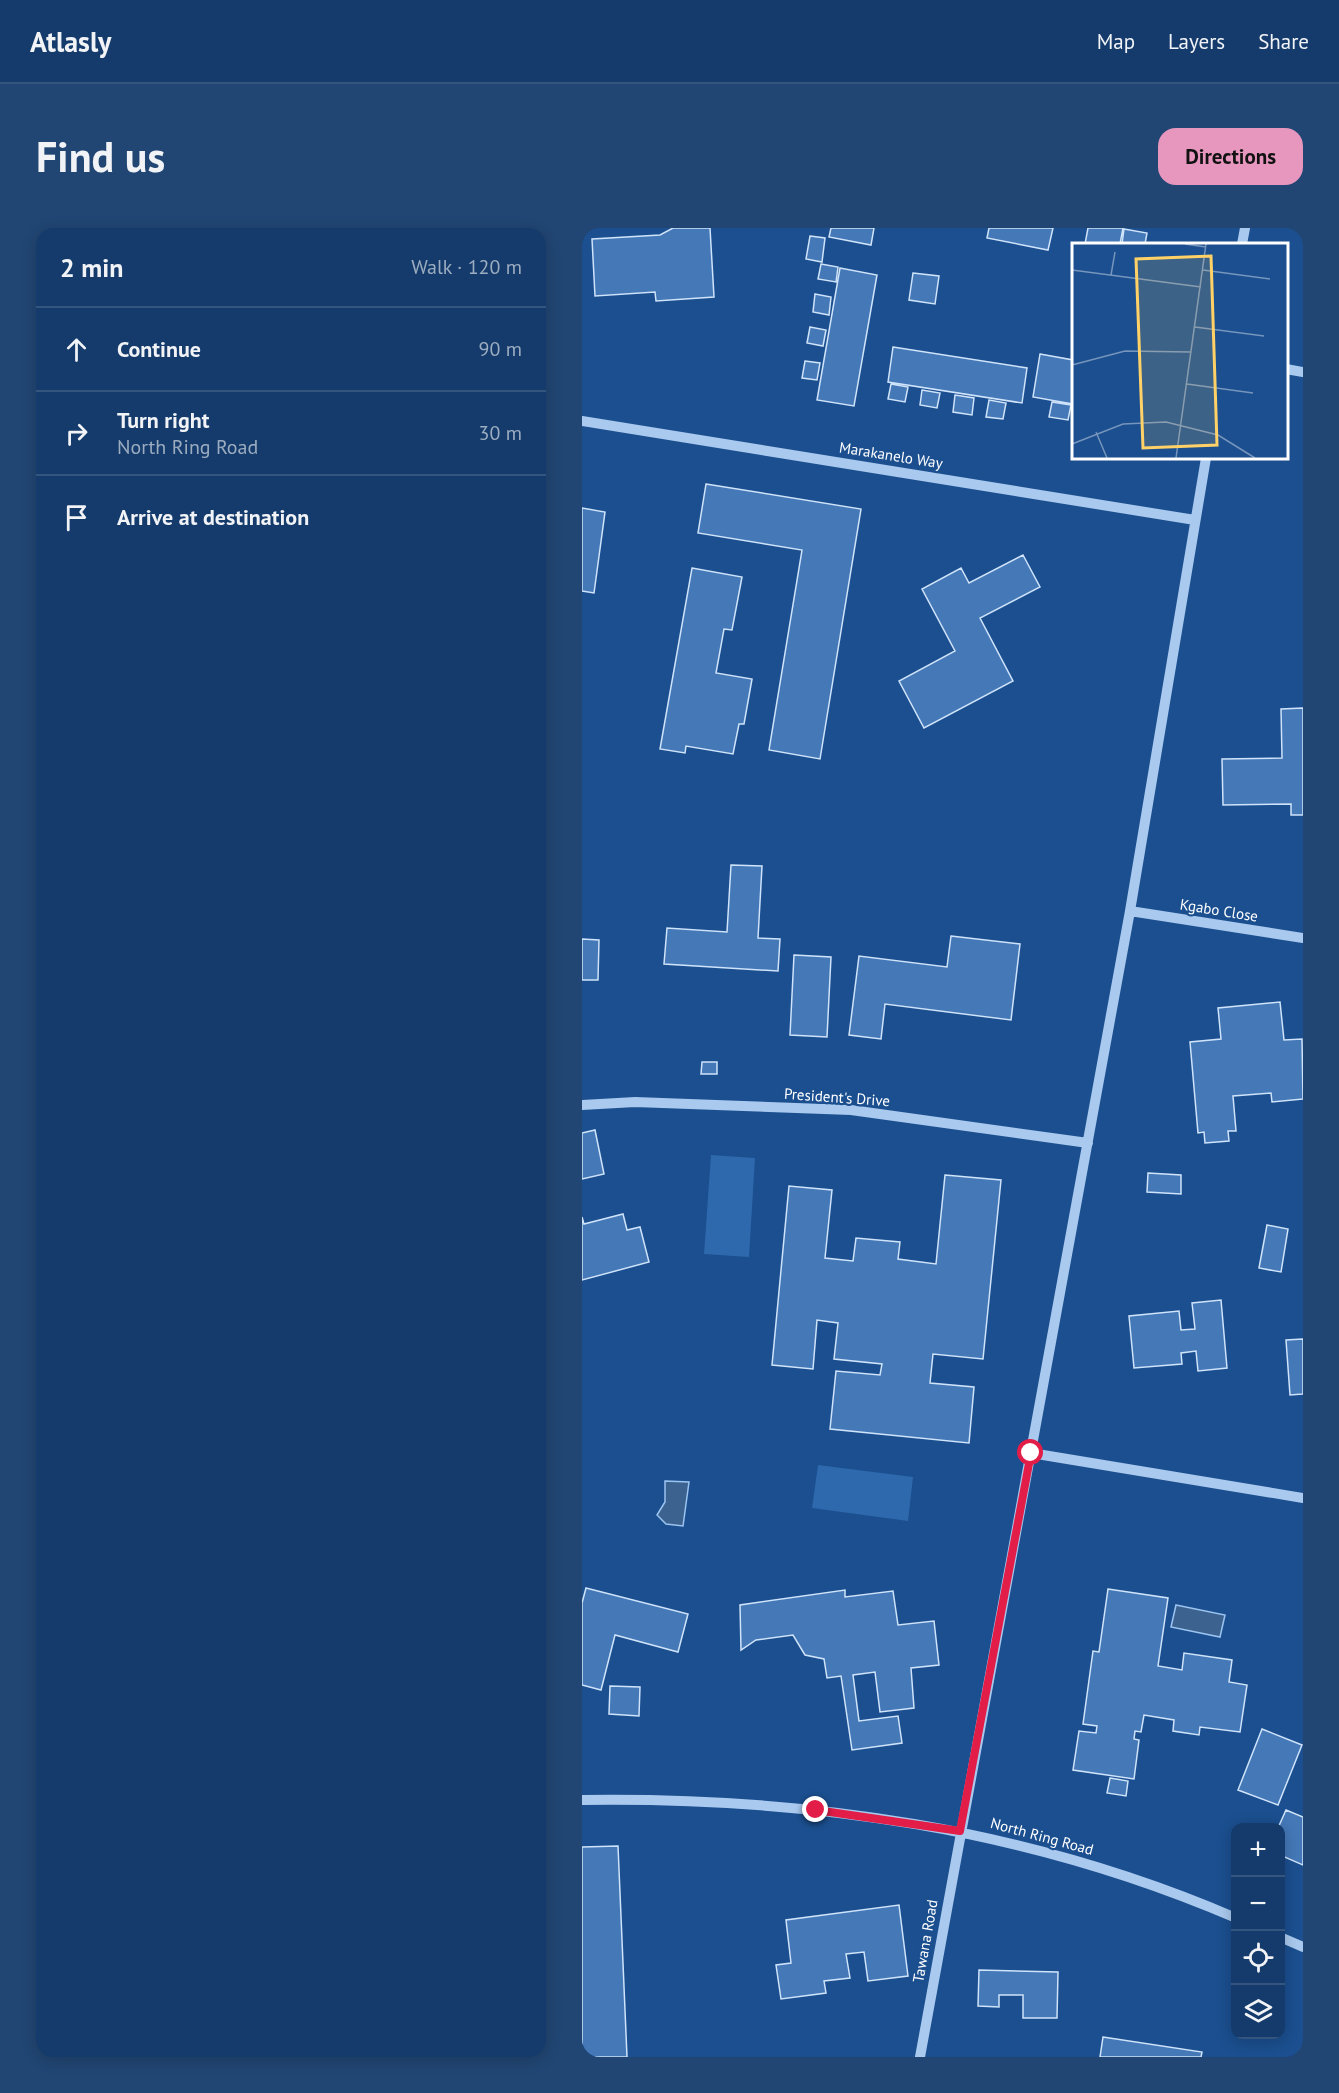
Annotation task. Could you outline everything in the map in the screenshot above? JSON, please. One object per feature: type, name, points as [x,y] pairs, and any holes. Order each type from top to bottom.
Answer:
[{"type":"street","points":[[1242,243],[1245,228]]},
{"type":"street","points":[[1288,369],[1303,372]]},
{"type":"street","name":"Marakanelo Way","points":[[582,420],[1195,520]]},
{"type":"street","name":"Tawana Road","points":[[920,2057],[1131,911],[1206,459]]},
{"type":"street","name":"Kgabo Close","points":[[1131,911],[1303,938]]},
{"type":"street","name":"President's Drive","points":[[582,1105],[635,1102],[851,1110],[1088,1143]]},
{"type":"street","points":[[1031,1453],[1303,1498]]},
{"type":"street","name":"North Ring Road","points":[[582,1800],[676,1799],[816,1810],[960,1831],[1062,1855],[1169,1889],[1231,1915]]},
{"type":"street","points":[[1285,1939],[1303,1947]]},
{"type":"shaded area","points":[[711,1155],[755,1158],[749,1257],[704,1254]]},
{"type":"shaded area","points":[[818,1465],[913,1477],[908,1521],[812,1508]]},
{"type":"shaded area","points":[[665,1481],[689,1482],[683,1526],[666,1524],[657,1515],[665,1502]]},
{"type":"shaded area","points":[[1176,1605],[1225,1615],[1220,1637],[1171,1627]]},
{"type":"building","points":[[673,228],[710,228],[714,297],[656,301],[655,292],[595,296],[592,239],[660,235]]},
{"type":"building","points":[[831,228],[874,228],[871,245],[829,237]]},
{"type":"building","points":[[989,228],[1053,228],[1048,250],[987,238]]},
{"type":"building","points":[[1088,228],[1123,228],[1120,243],[1085,243]]},
{"type":"building","points":[[1124,229],[1147,233],[1145,243],[1122,243]]},
{"type":"building","points":[[810,236],[825,238],[822,262],[806,259]]},
{"type":"building","points":[[821,264],[838,267],[836,282],[818,279]]},
{"type":"building","points":[[840,268],[877,275],[854,406],[817,400]]},
{"type":"building","points":[[913,273],[939,276],[935,304],[909,300]]},
{"type":"building","points":[[815,294],[831,297],[829,315],[813,312]]},
{"type":"building","points":[[810,327],[826,330],[823,346],[807,343]]},
{"type":"building","points":[[893,347],[1027,368],[1022,403],[888,382]]},
{"type":"building","points":[[1040,354],[1072,360],[1072,404],[1033,397]]},
{"type":"building","points":[[805,361],[820,363],[817,380],[802,378]]},
{"type":"building","points":[[891,384],[908,387],[905,402],[888,399]]},
{"type":"building","points":[[922,390],[940,393],[937,408],[920,405]]},
{"type":"building","points":[[955,395],[974,398],[972,415],[953,412]]},
{"type":"building","points":[[989,400],[1006,403],[1003,419],[986,417]]},
{"type":"building","points":[[1052,402],[1071,405],[1068,420],[1049,417]]},
{"type":"building","points":[[706,484],[861,509],[820,759],[769,750],[802,550],[698,533]]},
{"type":"building","points":[[582,508],[605,512],[594,593],[582,591]]},
{"type":"building","points":[[1023,555],[1040,587],[980,618],[1013,681],[924,728],[899,681],[955,651],[922,589],[961,568],[969,583]]},
{"type":"building","points":[[692,568],[742,577],[732,630],[724,629],[716,673],[752,679],[744,724],[739,724],[733,754],[686,746],[685,753],[660,749]]},
{"type":"building","points":[[1303,708],[1303,815],[1291,815],[1291,804],[1223,805],[1222,759],[1282,758],[1281,709]]},
{"type":"building","points":[[731,865],[762,866],[758,938],[780,939],[778,971],[664,964],[667,928],[727,932]]},
{"type":"building","points":[[951,936],[1020,944],[1011,1020],[885,1004],[881,1039],[849,1035],[859,956],[947,967]]},
{"type":"building","points":[[582,939],[599,940],[598,980],[582,980]]},
{"type":"building","points":[[794,955],[831,957],[827,1037],[790,1035]]},
{"type":"building","points":[[1280,1002],[1284,1040],[1302,1039],[1303,1099],[1272,1102],[1271,1093],[1233,1096],[1236,1131],[1228,1131],[1229,1141],[1205,1143],[1204,1132],[1198,1133],[1190,1042],[1221,1039],[1218,1008]]},
{"type":"building","points":[[702,1062],[717,1062],[717,1074],[701,1074]]},
{"type":"building","points":[[595,1130],[604,1174],[582,1179],[582,1133]]},
{"type":"building","points":[[1148,1173],[1181,1175],[1181,1194],[1147,1192]]},
{"type":"building","points":[[945,1175],[1001,1180],[983,1359],[933,1354],[930,1383],[974,1387],[969,1443],[830,1429],[836,1371],[880,1375],[882,1364],[834,1359],[838,1323],[817,1320],[813,1369],[772,1365],[789,1186],[832,1190],[825,1258],[853,1261],[856,1238],[900,1242],[898,1259],[936,1264]]},
{"type":"building","points":[[623,1214],[627,1230],[640,1227],[649,1262],[582,1280],[582,1217],[584,1224]]},
{"type":"building","points":[[1267,1225],[1288,1229],[1281,1272],[1259,1268]]},
{"type":"building","points":[[1221,1300],[1227,1368],[1198,1371],[1196,1351],[1181,1353],[1182,1364],[1134,1368],[1129,1316],[1179,1311],[1181,1330],[1195,1329],[1192,1303]]},
{"type":"building","points":[[1303,1339],[1303,1394],[1290,1395],[1286,1340]]},
{"type":"building","points":[[586,1588],[688,1614],[678,1652],[615,1635],[601,1690],[582,1685],[582,1603]]},
{"type":"building","points":[[1108,1589],[1168,1598],[1158,1666],[1182,1670],[1184,1653],[1232,1660],[1229,1682],[1247,1685],[1240,1732],[1200,1727],[1199,1735],[1173,1731],[1174,1720],[1144,1715],[1141,1732],[1135,1731],[1134,1739],[1139,1740],[1134,1779],[1073,1770],[1079,1731],[1096,1733],[1097,1726],[1083,1724],[1093,1651],[1099,1652]]},
{"type":"building","points":[[845,1590],[845,1597],[893,1591],[898,1625],[934,1621],[939,1665],[911,1668],[914,1708],[880,1712],[875,1672],[853,1675],[859,1721],[898,1716],[902,1743],[852,1750],[841,1676],[827,1678],[824,1659],[805,1655],[793,1635],[756,1640],[741,1650],[740,1605]]},
{"type":"building","points":[[610,1686],[640,1687],[639,1716],[609,1714]]},
{"type":"building","points":[[1262,1729],[1302,1745],[1278,1805],[1238,1790]]},
{"type":"building","points":[[1110,1778],[1128,1781],[1126,1796],[1107,1793]]},
{"type":"building","points":[[1286,1810],[1303,1817],[1303,1865],[1285,1857],[1285,1823],[1280,1823]]},
{"type":"building","points":[[618,1846],[627,2057],[582,2057],[582,1847]]},
{"type":"building","points":[[899,1905],[908,1976],[868,1981],[864,1952],[846,1954],[850,1978],[824,1981],[826,1993],[781,1999],[776,1965],[791,1963],[786,1920]]},
{"type":"building","points":[[979,1970],[1058,1972],[1057,2018],[1023,2018],[1023,1995],[999,1995],[999,2007],[978,2006]]},
{"type":"building","points":[[1103,2037],[1202,2052],[1201,2057],[1100,2057]]},
{"type":"route","points":[[816,1810],[960,1831],[1031,1453]]}]
